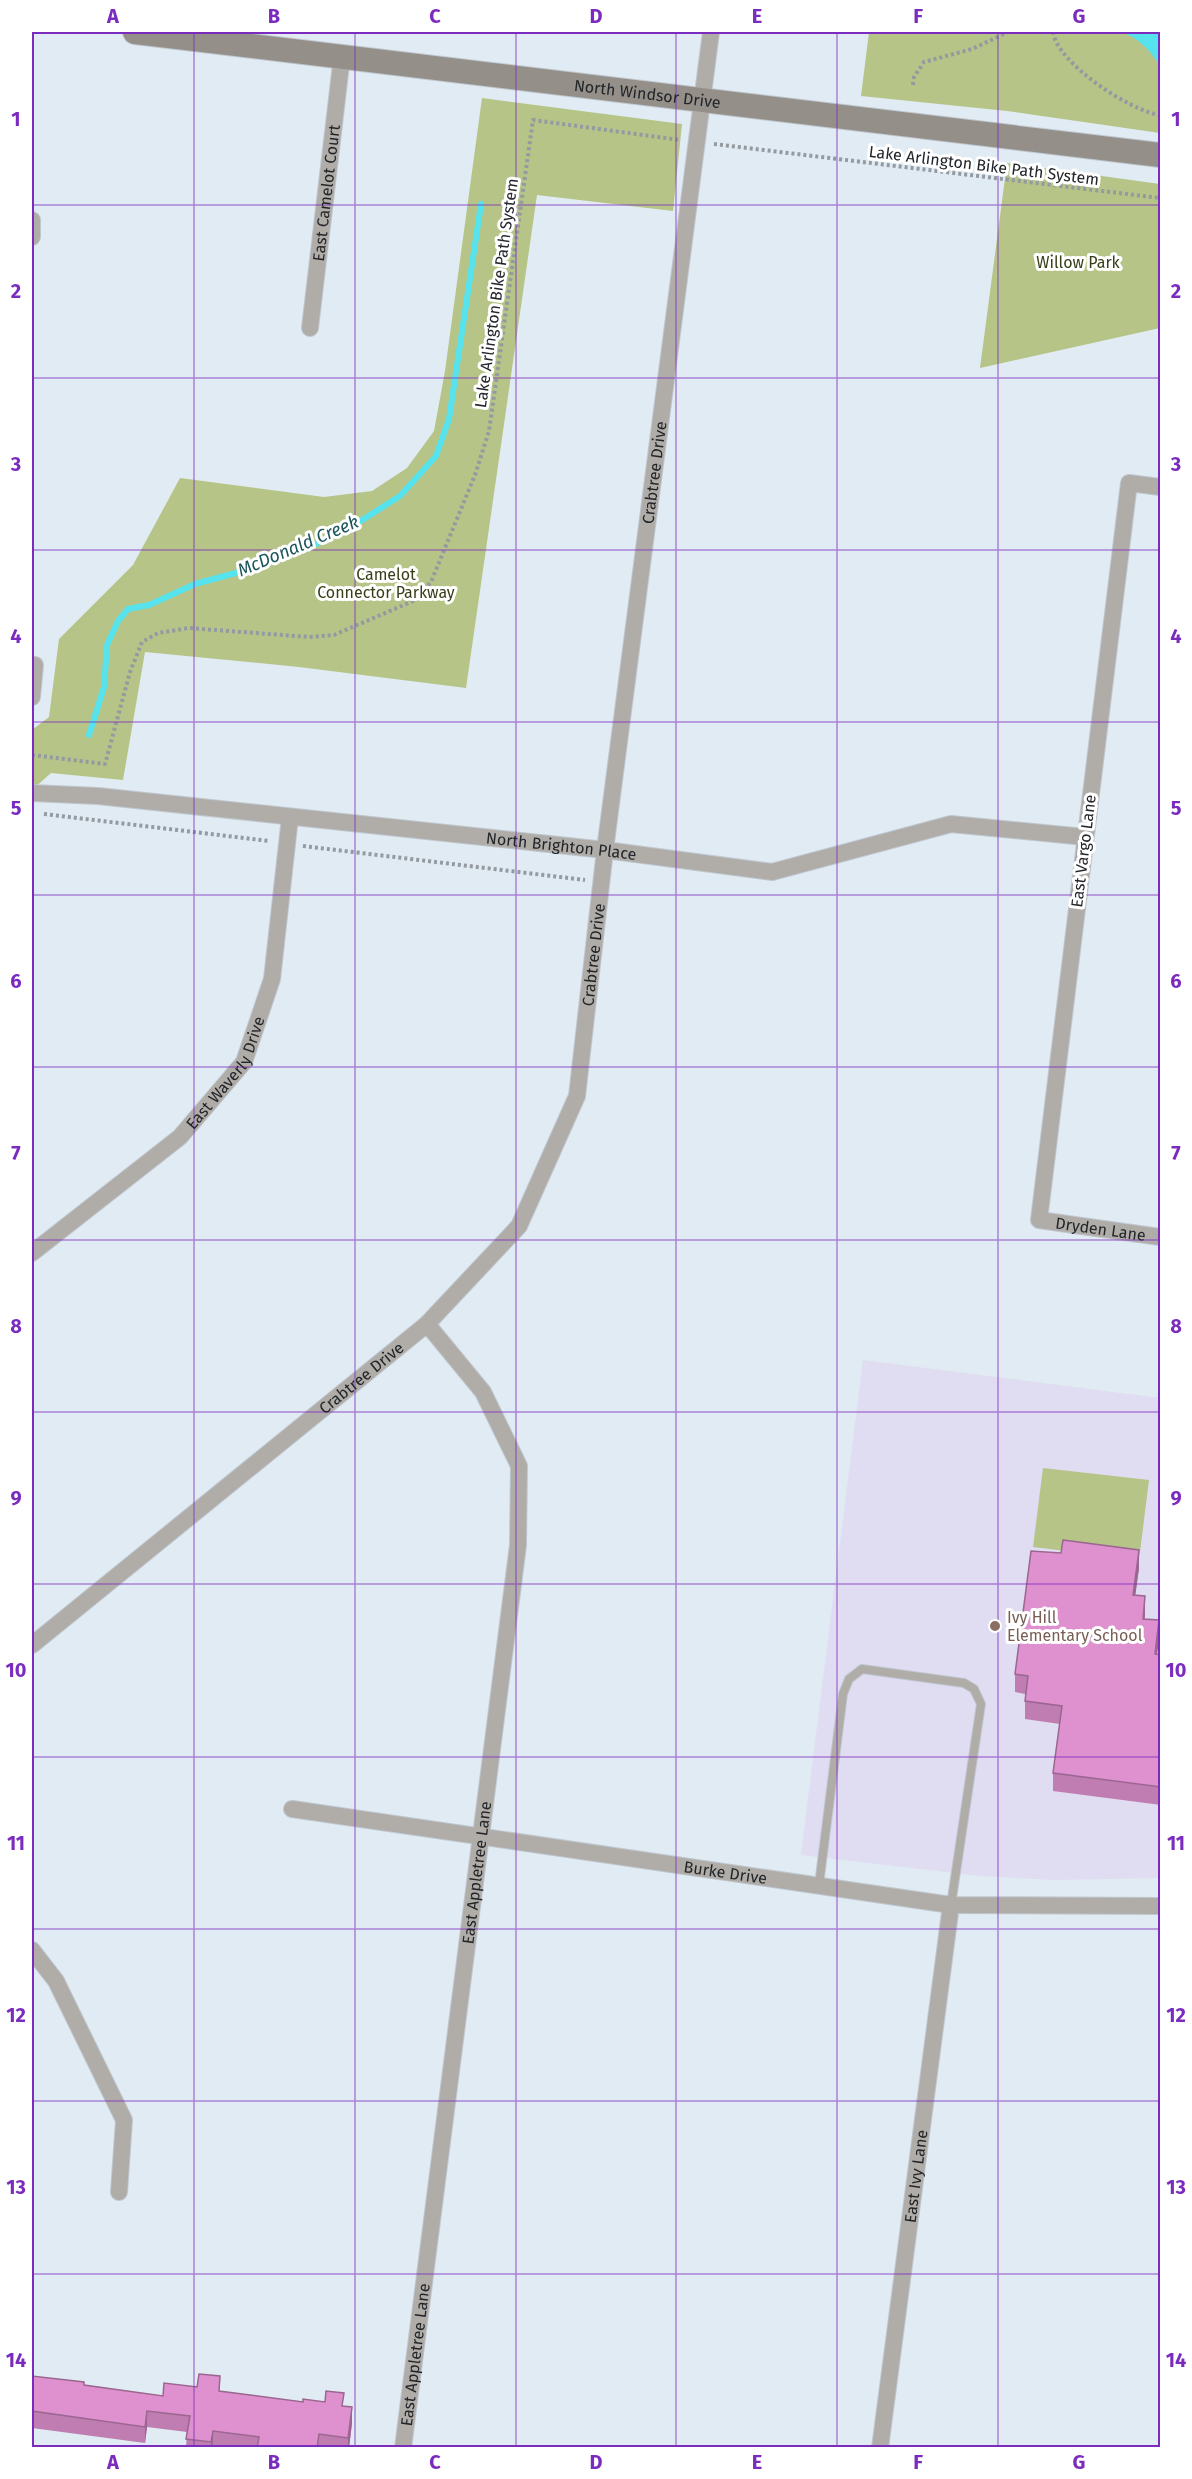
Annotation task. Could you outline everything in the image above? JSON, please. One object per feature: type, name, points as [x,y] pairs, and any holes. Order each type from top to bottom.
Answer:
[{"type":"main road","name":"North Windsor Drive","points":[[135,32],[1161,155]]},
{"type":"street","name":"Crabtree Drive","points":[[32,1645],[427,1323],[519,1226],[577,1096],[604,850],[699,142],[711,32]]},
{"type":"street","name":"East Camelot Court","points":[[310,328],[342,56]]},
{"type":"street","points":[[32,220],[32,237]]},
{"type":"street","name":"East Vargo Lane","points":[[1039,1220],[1129,483],[1161,487]]},
{"type":"street","points":[[32,697],[35,665]]},
{"type":"street","name":"North Brighton Place","points":[[32,793],[98,796],[604,850],[771,872],[951,824],[1085,837]]},
{"type":"street","name":"East Waverly Drive","points":[[32,1253],[180,1137],[244,1062],[272,979],[290,817]]},
{"type":"street","name":"Dryden Lane","points":[[1039,1220],[1161,1237]]},
{"type":"street","name":"East Appletree Lane","points":[[402,2448],[519,1545],[519,1466],[483,1392],[427,1323]]},
{"type":"street","name":"Burke Drive","points":[[292,1809],[951,1905],[1161,1906]]},
{"type":"street","name":"East Ivy Lane","points":[[880,2448],[951,1905]]},
{"type":"street","points":[[32,1950],[56,1981],[124,2120],[119,2192]]},
{"type":"lane","points":[[819,1885],[842,1702],[849,1679],[862,1669],[964,1683],[974,1689],[981,1704],[951,1905]]},
{"type":"path","points":[[913,85],[914,77],[924,62],[972,49],[1008,32]]},
{"type":"path","points":[[1053,32],[1063,50],[1099,86],[1146,113],[1161,115]]},
{"type":"path","name":"Lake Arlington Bike Path System","points":[[32,755],[105,764],[129,672],[142,642],[158,633],[189,627],[298,636],[334,635],[413,601],[431,582],[476,475],[489,431],[533,120],[1161,198]]},
{"type":"path","points":[[43,814],[601,882]]},
{"type":"shaded area","name":"Ivy Hill Elementary School","points":[[863,1360],[1160,1398],[1160,1878],[1053,1880],[980,1876],[801,1855]]},
{"type":"green space","points":[[869,32],[1160,32],[1160,133],[1007,111],[861,96]]},
{"type":"green space","name":"Camelot Connector Parkway","points":[[482,98],[682,124],[673,211],[537,195],[466,688],[299,667],[145,652],[123,780],[51,773],[32,790],[32,730],[49,717],[59,639],[133,565],[180,478],[324,497],[372,491],[407,468],[434,431],[445,371]]},
{"type":"green space","name":"Willow Park","points":[[1007,163],[1160,184],[1160,328],[980,368]]},
{"type":"green space","points":[[1043,1468],[1149,1480],[1139,1560],[1033,1547]]},
{"type":"water","points":[[1119,32],[1160,32],[1160,65],[1137,40]]},
{"type":"building","points":[[1063,1540],[1139,1550],[1133,1595],[1145,1596],[1143,1619],[1159,1620],[1155,1654],[1161,1655],[1161,1787],[1053,1773],[1062,1706],[1025,1701],[1028,1676],[1015,1674],[1031,1551],[1061,1553]]},
{"type":"building","points":[[199,2374],[220,2376],[219,2391],[303,2402],[303,2399],[325,2402],[326,2391],[344,2393],[342,2406],[352,2407],[348,2438],[319,2434],[317,2448],[257,2448],[259,2437],[213,2431],[211,2442],[186,2439],[190,2416],[147,2411],[145,2427],[32,2411],[32,2376],[84,2382],[84,2385],[163,2396],[164,2383],[197,2387]]},
{"type":"waterway","name":"McDonald Creek","points":[[89,735],[104,687],[107,645],[118,621],[128,609],[149,605],[195,584],[254,568],[303,550],[351,527],[400,496],[436,456],[449,419],[481,204]]},
{"type":"place","name":"Ivy Hill Elementary School","points":[[995,1626]]}]
